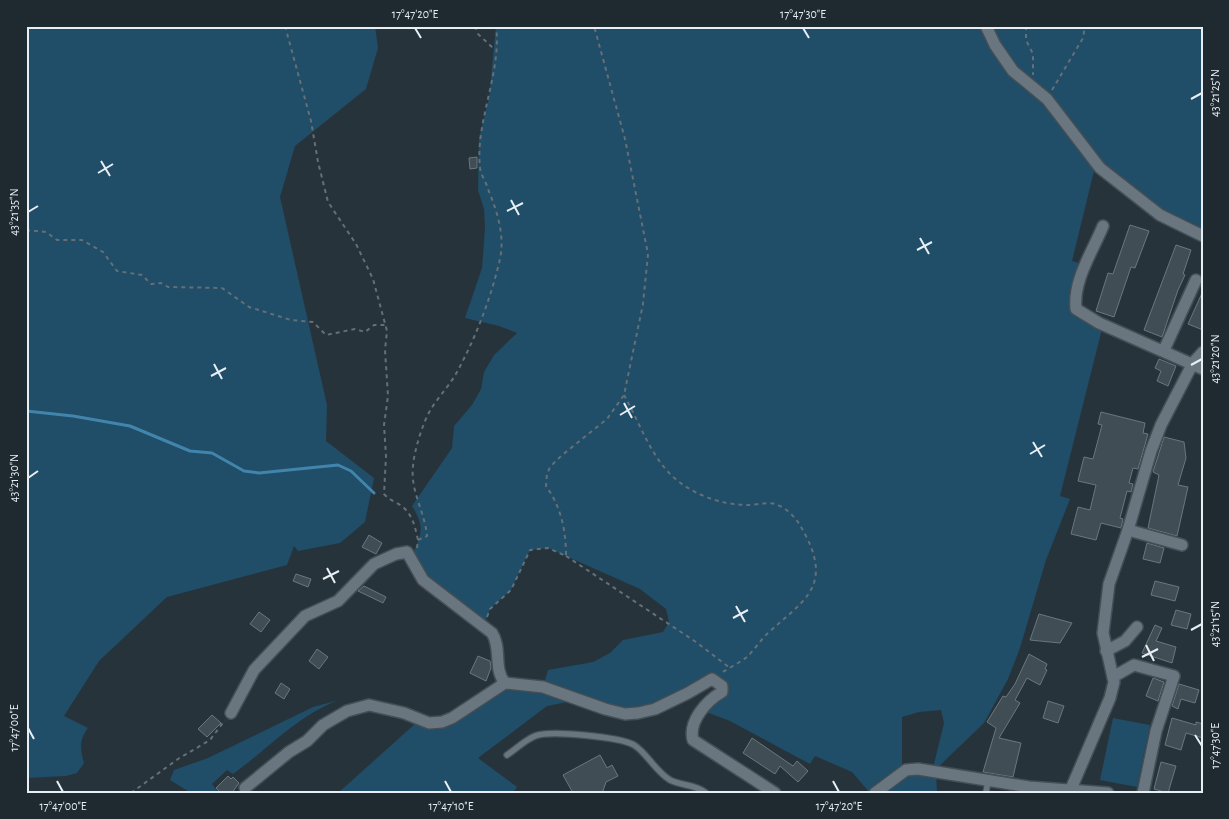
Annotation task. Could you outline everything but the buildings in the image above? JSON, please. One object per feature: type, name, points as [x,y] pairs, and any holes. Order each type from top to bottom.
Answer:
[{"type":"street","points":[[986,26],[995,45],[1013,71],[1047,99],[1100,168],[1160,215],[1203,236]]},
{"type":"street","points":[[1103,226],[1077,284],[1074,297],[1076,309],[1099,323],[1198,366]]},
{"type":"street","points":[[1164,350],[1196,280]]},
{"type":"street","points":[[1071,788],[1110,698],[1114,682],[1103,632],[1109,584],[1128,530],[1151,450],[1198,366],[1203,352]]},
{"type":"street","points":[[1128,530],[1182,545]]},
{"type":"street","points":[[230,713],[254,670],[305,616],[338,601],[374,564],[387,557],[408,552],[423,580],[433,590],[484,626],[498,642],[500,677],[505,684]]},
{"type":"street","points":[[1106,651],[1125,641],[1137,627]]},
{"type":"street","points":[[1112,676],[1134,665],[1174,676],[1156,731],[1143,793]]},
{"type":"street","points":[[245,788],[289,752],[307,741],[323,725],[347,711],[369,705],[404,713],[429,723],[442,722],[452,718],[505,684],[543,687],[625,714],[654,709],[712,679],[718,681],[722,686],[722,692],[701,710],[692,728],[693,740],[775,793]]},
{"type":"street","points":[[875,793],[906,770],[1029,786],[1071,788],[1100,792]]},
{"type":"lane","points":[[507,756],[536,736],[555,733],[620,741],[640,750],[649,762],[670,780],[700,788],[706,793]]},
{"type":"lane","points":[[986,793],[988,780]]},
{"type":"path","points":[[285,26],[311,121],[318,162],[328,202],[356,244],[373,279],[386,325],[388,396],[384,425],[386,456],[384,494],[390,501],[402,506],[413,520],[418,540],[414,565]]},
{"type":"path","points":[[475,26],[478,34],[495,50]]},
{"type":"path","points":[[418,540],[427,536],[426,526],[414,491],[412,467],[416,448],[430,410],[456,374],[475,336],[500,258],[502,237],[496,208],[480,171],[479,138],[489,98],[496,26]]},
{"type":"path","points":[[566,556],[566,534],[554,498],[546,486],[547,474],[560,456],[607,419],[624,395],[639,330],[648,254],[625,139],[594,26]]},
{"type":"path","points":[[1026,26],[1026,40],[1033,54],[1034,88]]},
{"type":"path","points":[[1047,99],[1083,38],[1085,26]]},
{"type":"path","points":[[26,230],[46,232],[57,240],[82,240],[103,252],[117,271],[142,275],[151,284],[161,283],[168,287],[222,288],[249,307],[291,320],[313,322],[326,335],[355,328],[364,332],[374,326],[386,325]]},
{"type":"path","points":[[624,395],[660,464],[677,480],[700,495],[720,501],[746,505],[776,504],[794,515],[811,547],[817,569],[814,584],[802,604],[766,635],[746,658],[712,679]]},
{"type":"path","points":[[484,626],[490,609],[511,590],[530,550],[548,548],[566,556],[696,642],[730,668]]},
{"type":"path","points":[[131,793],[178,759],[210,740],[230,713]]},
{"type":"shaded area","points":[[26,26],[375,26],[378,48],[366,89],[295,146],[280,197],[327,405],[326,441],[374,478],[365,522],[340,543],[298,551],[294,546],[287,565],[167,597],[99,661],[64,716],[88,728],[81,745],[84,763],[77,773],[66,776],[26,778]]},
{"type":"shaded area","points":[[496,26],[1203,26],[1203,236],[1180,225],[1096,163],[1072,261],[1086,265],[1076,309],[1103,325],[1060,496],[1070,499],[1046,560],[1020,648],[1008,679],[984,723],[933,772],[936,773],[937,793],[870,793],[852,772],[815,756],[810,764],[730,721],[701,710],[716,695],[718,681],[638,713],[577,700],[547,706],[478,758],[517,787],[513,793],[338,793],[416,723],[442,722],[505,683],[543,687],[548,670],[593,662],[610,653],[623,640],[663,632],[669,622],[666,609],[640,589],[548,548],[530,550],[511,590],[490,609],[484,626],[433,590],[411,558],[421,532],[419,520],[412,506],[452,448],[454,426],[472,405],[481,389],[484,372],[494,355],[517,333],[499,326],[465,318],[482,268],[485,228],[484,209],[478,190],[479,138],[489,98]],"holes":[[[941,710],[944,723],[932,772],[902,772],[902,717],[919,712]]]},
{"type":"shaded area","points":[[339,700],[324,706],[297,723],[233,774],[227,770],[212,784],[219,793],[191,793],[170,780],[174,770],[208,758],[313,707]]},
{"type":"shaded area","points":[[1113,718],[1150,725],[1137,787],[1100,780]]},
{"type":"waterway","points":[[26,411],[73,416],[130,426],[190,451],[212,453],[244,471],[259,473],[338,465],[351,471],[374,493]]}]
